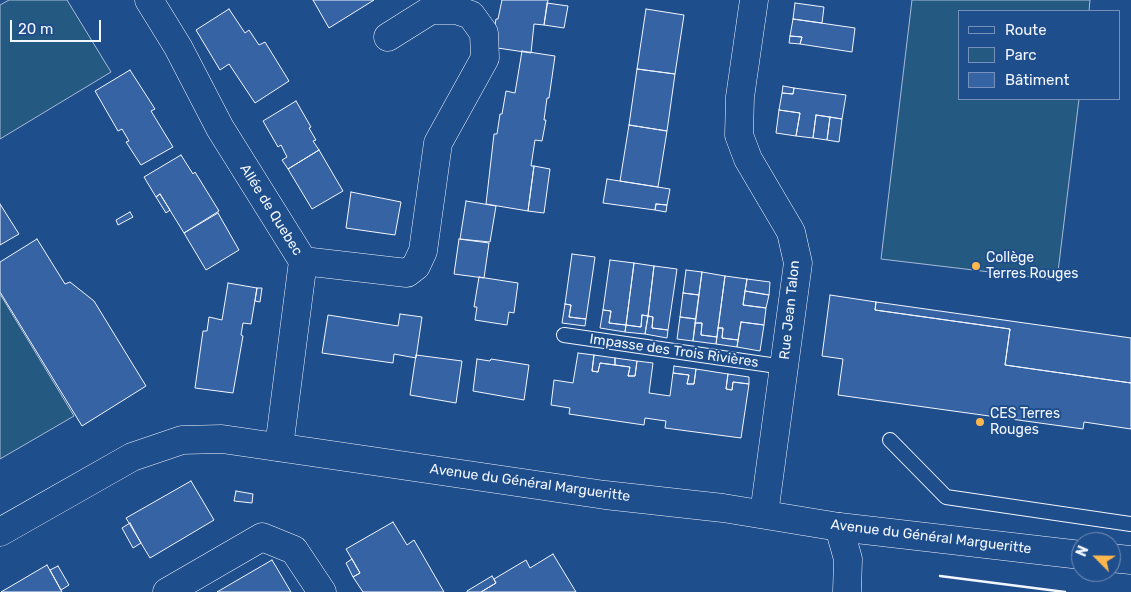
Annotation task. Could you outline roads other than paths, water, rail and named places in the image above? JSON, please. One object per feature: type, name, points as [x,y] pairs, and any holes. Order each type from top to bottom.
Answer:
[{"type":"street","name":"Allée de Quebec","points":[[149,0],[178,46],[220,128],[304,261],[279,447]]},
{"type":"street","name":"Rue Jean Talon","points":[[754,0],[740,97],[739,135],[748,159],[791,232],[798,262],[764,514]]},
{"type":"street","points":[[304,261],[407,273],[416,266],[423,251],[438,143],[485,58],[484,32],[471,15],[456,10],[431,10],[388,37]]},
{"type":"street","name":"Avenue du Général Margueritte","points":[[0,532],[132,457],[182,440],[222,439],[605,494],[764,514],[839,527],[1071,554]]},
{"type":"street","points":[[839,527],[848,559],[848,592]]},
{"type":"street","points":[[168,592],[262,537],[294,550],[322,592]]},
{"type":"lane","name":"Impasse des Trois Rivières","points":[[564,334],[784,367]]},
{"type":"lane","points":[[890,440],[946,497],[1131,524]]},
{"type":"place","name":"Collège Terres Rouges","points":[[976,266]]},
{"type":"place","name":"CES Terres Rouges","points":[[980,422]]}]
